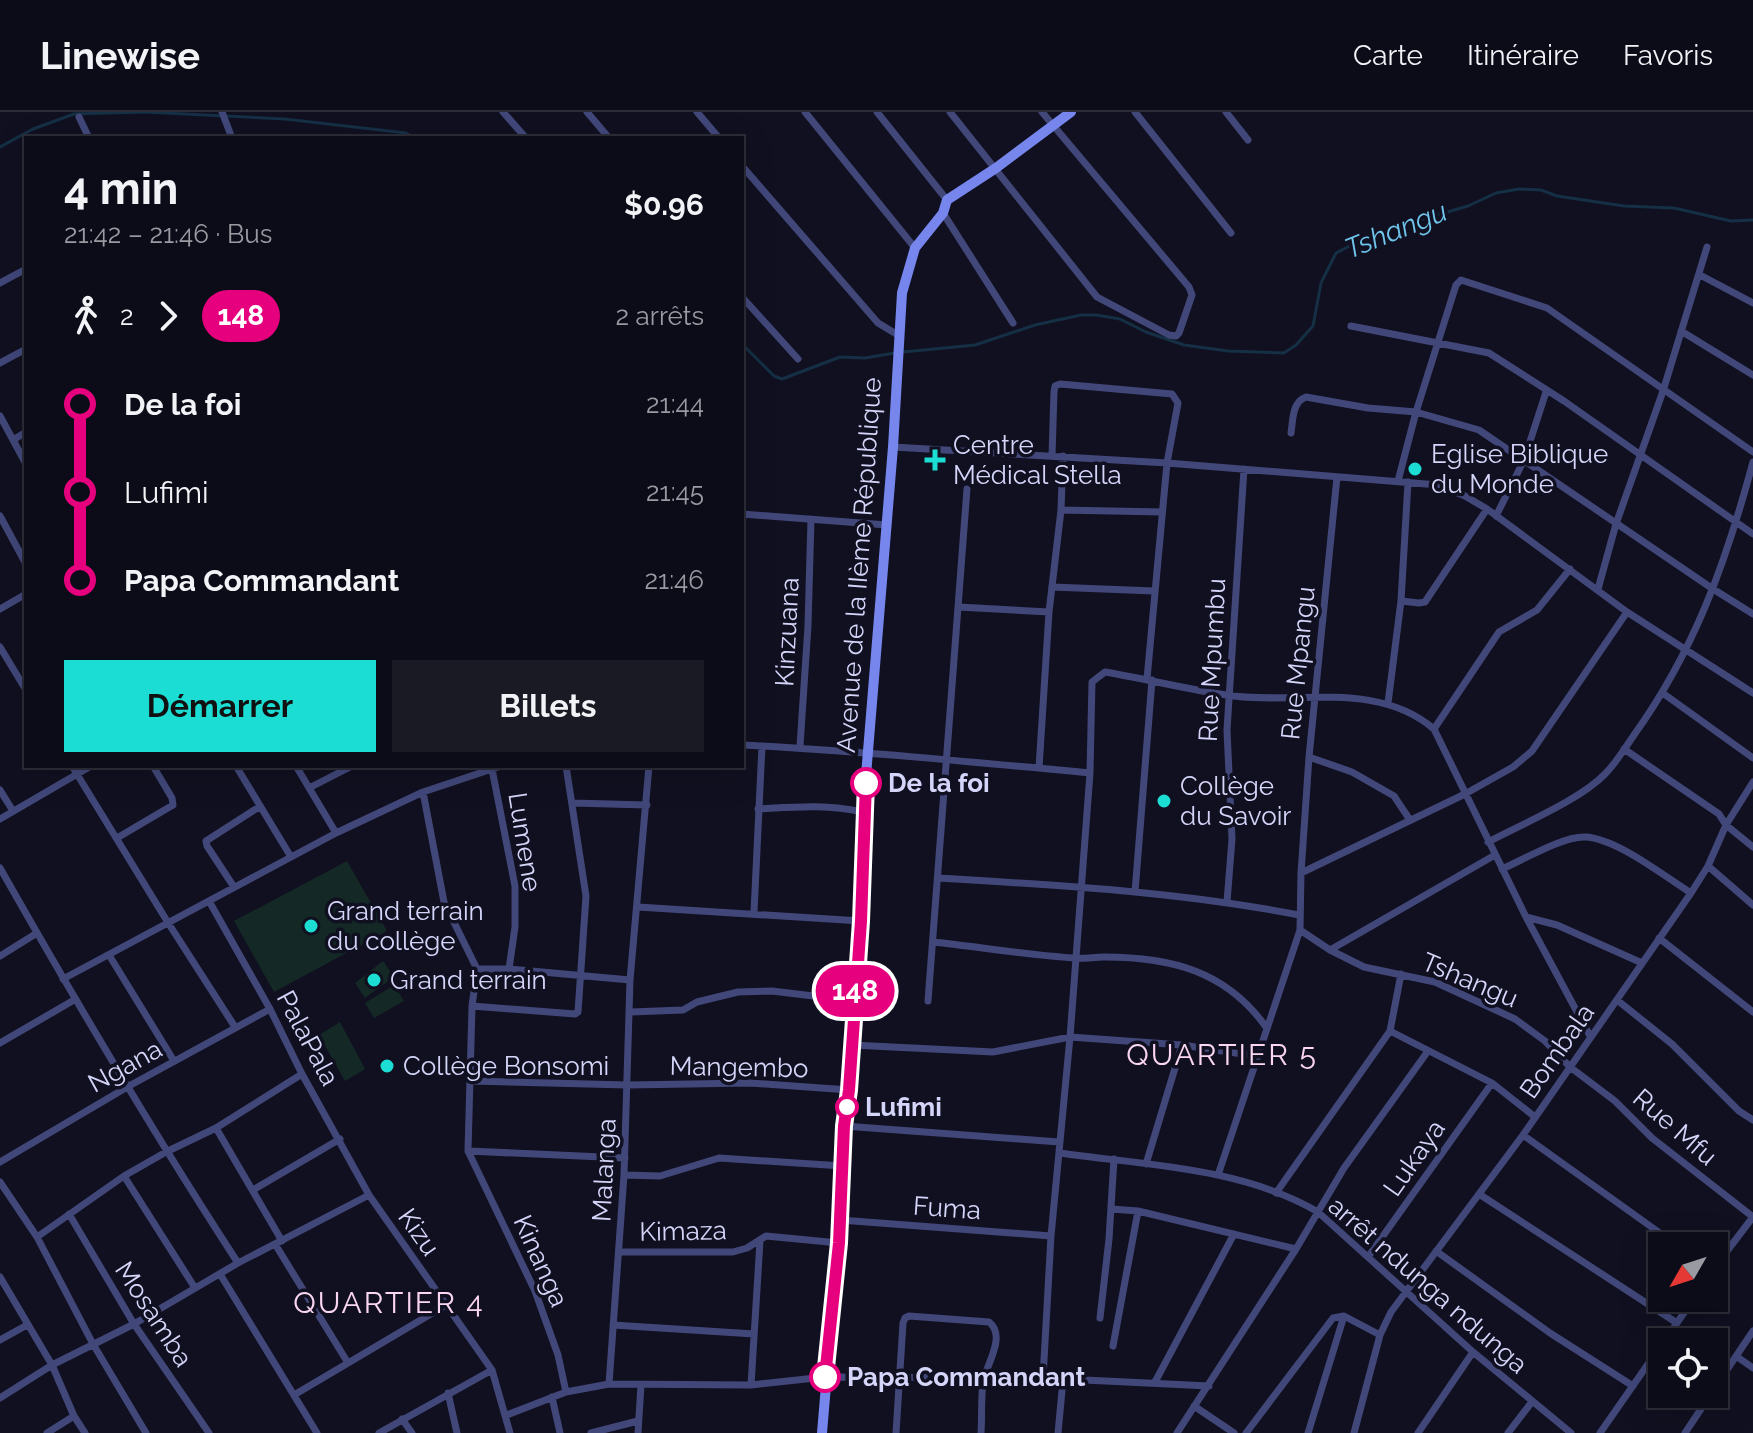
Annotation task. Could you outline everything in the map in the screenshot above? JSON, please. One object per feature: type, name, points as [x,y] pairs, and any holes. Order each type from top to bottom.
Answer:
[{"type":"street","points":[[222,112],[231,136]]},
{"type":"street","points":[[503,112],[524,136]]},
{"type":"street","points":[[587,112],[607,136]]},
{"type":"street","points":[[697,112],[717,136]]},
{"type":"street","points":[[805,112],[915,248]]},
{"type":"street","points":[[877,112],[947,200],[1071,112]]},
{"type":"street","points":[[950,112],[1097,297],[1176,336],[1192,295],[1189,287],[1042,112]]},
{"type":"street","points":[[1135,112],[1231,233]]},
{"type":"street","points":[[1226,112],[1248,140]]},
{"type":"street","points":[[79,117],[88,136]]},
{"type":"street","points":[[744,168],[878,323],[898,335]]},
{"type":"street","name":"Avenue de la IIème République","points":[[822,1433],[839,1243],[844,1126],[861,921],[863,812],[893,447],[902,293],[915,248],[943,213],[947,200]]},
{"type":"street","points":[[943,213],[1013,323]]},
{"type":"street","points":[[1598,589],[1616,524],[1663,391],[1707,247]]},
{"type":"street","points":[[0,283],[24,270]]},
{"type":"street","points":[[1700,275],[1753,303]]},
{"type":"street","points":[[1398,481],[1416,412],[1456,285],[1461,280],[1547,308],[1753,452]]},
{"type":"street","points":[[744,299],[798,359]]},
{"type":"street","points":[[1351,326],[1489,353],[1640,453],[1753,534]]},
{"type":"street","points":[[1681,331],[1753,375]]},
{"type":"street","points":[[0,363],[24,350]]},
{"type":"street","points":[[1052,456],[1055,386],[1066,383],[1172,394],[1176,397],[1178,403],[1167,463],[1154,591],[1135,892]]},
{"type":"street","points":[[1496,516],[1524,460],[1546,392]]},
{"type":"street","points":[[1291,433],[1296,405],[1306,397],[1368,408],[1416,412],[1479,430],[1753,614]]},
{"type":"street","points":[[0,416],[24,460]]},
{"type":"street","points":[[13,440],[24,433]]},
{"type":"street","points":[[893,447],[1167,463],[1398,481],[1452,490],[1487,509],[1627,612],[1753,693]]},
{"type":"street","points":[[1039,768],[1063,456]]},
{"type":"street","points":[[1488,842],[1587,788],[1604,775],[1664,694],[1713,589],[1737,523],[1753,462]]},
{"type":"street","name":"Rue Mpumbu","points":[[1227,902],[1232,839],[1231,775],[1226,755],[1244,469]]},
{"type":"street","name":"Rue Mpangu","points":[[1218,1175],[1300,930],[1309,757],[1337,477]]},
{"type":"street","points":[[1388,703],[1401,601],[1408,482]]},
{"type":"street","points":[[928,1001],[967,489]]},
{"type":"street","points":[[1401,601],[1425,602],[1487,509]]},
{"type":"street","points":[[1061,510],[1162,512]]},
{"type":"street","points":[[744,514],[887,525]]},
{"type":"street","points":[[0,516],[24,560]]},
{"type":"street","name":"Kinzuana","points":[[800,746],[811,519]]},
{"type":"street","points":[[1434,729],[1499,632],[1537,610],[1570,569]]},
{"type":"street","points":[[1052,587],[1154,591]]},
{"type":"street","points":[[0,609],[24,595]]},
{"type":"street","points":[[958,607],[1049,612]]},
{"type":"street","points":[[1301,873],[1465,794],[1513,767],[1532,751],[1627,612]]},
{"type":"street","points":[[0,647],[24,687]]},
{"type":"street","points":[[1043,1378],[1051,1236],[1090,773],[1092,682],[1105,672],[1229,696],[1314,697],[1388,703],[1406,709],[1434,729],[1526,917],[1590,1036]]},
{"type":"street","points":[[1664,694],[1753,758]]},
{"type":"street","points":[[744,745],[800,746],[1090,773]]},
{"type":"street","points":[[754,912],[762,746]]},
{"type":"street","points":[[1624,749],[1719,814],[1726,825],[1753,847]]},
{"type":"street","points":[[1309,757],[1352,772],[1394,796],[1410,820]]},
{"type":"street","points":[[73,768],[235,1027]]},
{"type":"street","points":[[0,819],[88,768]]},
{"type":"street","points":[[117,838],[173,805],[154,768]]},
{"type":"street","points":[[237,768],[291,857]]},
{"type":"street","points":[[297,768],[336,833]]},
{"type":"street","points":[[309,788],[348,768]]},
{"type":"street","points":[[462,768],[466,777]]},
{"type":"street","points":[[63,979],[336,833],[423,792],[493,768]]},
{"type":"street","name":"Lumene","points":[[496,768],[515,886],[515,927],[509,969]]},
{"type":"street","points":[[472,1006],[578,1012],[586,896],[566,768]]},
{"type":"street","name":"Malanga","points":[[609,1384],[625,1158],[630,980],[649,768]]},
{"type":"street","name":"Bombala","points":[[1354,1433],[1380,1335],[1406,1290],[1523,1135],[1691,893],[1708,866],[1726,825],[1753,782]]},
{"type":"street","points":[[0,790],[13,811]]},
{"type":"street","points":[[423,792],[444,902],[477,969],[630,980]]},
{"type":"street","name":"Lumene","points":[[572,803],[647,805]]},
{"type":"street","points":[[758,809],[804,805],[833,806],[863,812]]},
{"type":"street","points":[[234,887],[206,841],[259,807]]},
{"type":"street","points":[[1502,869],[1583,837],[1618,848],[1691,893]]},
{"type":"street","points":[[1330,950],[1495,855]]},
{"type":"street","points":[[1708,866],[1753,905]]},
{"type":"street","points":[[0,868],[74,1000],[238,1263]]},
{"type":"street","points":[[938,878],[1135,892],[1227,902],[1299,915]]},
{"type":"street","name":"PalaPala","points":[[209,901],[369,1195]]},
{"type":"street","points":[[638,907],[861,921]]},
{"type":"street","points":[[1526,917],[1557,925],[1642,963]]},
{"type":"street","name":"Tshangu","points":[[1300,930],[1364,967],[1435,982],[1515,1019],[1545,1041],[1570,1067]]},
{"type":"street","points":[[0,956],[37,933]]},
{"type":"street","points":[[1659,938],[1753,1012]]},
{"type":"street","points":[[933,942],[1076,958],[1171,962],[1215,979],[1246,1002],[1266,1027]]},
{"type":"street","points":[[109,955],[174,1061]]},
{"type":"street","name":"Kinanga","points":[[477,969],[472,1006],[468,1151],[535,1291],[558,1355],[566,1392]]},
{"type":"street","points":[[1276,1193],[1390,1031],[1401,974]]},
{"type":"street","points":[[631,1012],[683,1010],[697,1002],[738,992],[772,991],[855,1001]]},
{"type":"street","points":[[0,1043],[74,1000]]},
{"type":"street","points":[[1617,1000],[1672,1044],[1739,1111],[1753,1120]]},
{"type":"street","name":"Ngana","points":[[0,1162],[129,1086],[270,1009]]},
{"type":"street","points":[[1390,1031],[1492,1083],[1535,1117]]},
{"type":"street","points":[[852,1045],[993,1052],[1070,1037],[1182,1045],[1256,1056]]},
{"type":"street","points":[[1146,1164],[1182,1045]]},
{"type":"street","points":[[1177,1433],[1296,1249],[1344,1168],[1428,1051]]},
{"type":"street","name":"Rue Mfu","points":[[1570,1067],[1615,1101],[1652,1138],[1753,1217]]},
{"type":"street","points":[[37,1237],[124,1176],[216,1128],[302,1074]]},
{"type":"street","points":[[472,1081],[628,1085]]},
{"type":"street","name":"Mangembo","points":[[628,1085],[750,1083],[849,1090]]},
{"type":"street","name":"Lukaya","points":[[1368,1257],[1492,1083]]},
{"type":"street","points":[[844,1126],[1059,1142]]},
{"type":"street","points":[[216,1128],[348,1363]]},
{"type":"street","points":[[1523,1135],[1658,1232]]},
{"type":"street","points":[[253,1190],[340,1139]]},
{"type":"street","points":[[468,1151],[625,1158]]},
{"type":"street","name":"arrêt ndunga ndunga","points":[[1059,1153],[1218,1175],[1297,1200],[1318,1212],[1531,1403],[1571,1433]]},
{"type":"street","points":[[624,1175],[660,1176],[719,1158],[843,1166]]},
{"type":"street","points":[[1100,1318],[1114,1159]]},
{"type":"street","points":[[124,1176],[195,1288]]},
{"type":"street","points":[[0,1182],[37,1237],[93,1344],[146,1433]]},
{"type":"street","points":[[1479,1194],[1677,1323]]},
{"type":"street","points":[[0,1398],[52,1365],[134,1324],[238,1263],[369,1195]]},
{"type":"street","name":"Kizu","points":[[369,1195],[492,1370],[510,1433]]},
{"type":"street","points":[[1111,1209],[1138,1211],[1296,1249]]},
{"type":"street","points":[[1113,1346],[1138,1211]]},
{"type":"street","name":"Mosamba","points":[[69,1214],[134,1324],[209,1433]]},
{"type":"street","points":[[1728,1250],[1753,1217]]},
{"type":"street","name":"Fuma","points":[[840,1220],[1051,1236]]},
{"type":"street","points":[[1155,1382],[1234,1234]]},
{"type":"street","name":"Kimaza","points":[[620,1252],[733,1252],[766,1236],[839,1243]]},
{"type":"street","points":[[751,1385],[760,1241]]},
{"type":"street","points":[[1436,1251],[1537,1324],[1633,1386]]},
{"type":"street","points":[[220,1274],[317,1433]]},
{"type":"street","points":[[0,1277],[52,1365],[74,1416],[85,1433]]},
{"type":"street","points":[[294,1395],[446,1305]]},
{"type":"street","points":[[1674,1328],[1684,1312]]},
{"type":"street","points":[[896,1433],[905,1318],[909,1316],[989,1322],[996,1331],[992,1362],[984,1378],[981,1433]]},
{"type":"street","points":[[1246,1433],[1329,1322],[1344,1316],[1380,1335]]},
{"type":"street","points":[[1308,1433],[1344,1316]]},
{"type":"street","points":[[0,1340],[27,1325]]},
{"type":"street","points":[[613,1325],[754,1334]]},
{"type":"street","points":[[1728,1368],[1753,1331]]},
{"type":"street","points":[[1418,1433],[1473,1352]]},
{"type":"street","points":[[1736,1356],[1753,1368]]},
{"type":"street","points":[[1600,1433],[1648,1364]]},
{"type":"street","points":[[379,1433],[492,1370]]},
{"type":"street","points":[[507,1415],[566,1392],[609,1384],[751,1385],[825,1377],[899,1377],[1043,1378],[1209,1386]]},
{"type":"street","points":[[1058,1433],[1063,1380]]},
{"type":"street","points":[[638,1433],[641,1385]]},
{"type":"street","points":[[448,1393],[457,1433]]},
{"type":"street","points":[[552,1397],[560,1433]]},
{"type":"street","points":[[1508,1433],[1531,1403]]},
{"type":"street","points":[[1194,1406],[1234,1433]]},
{"type":"street","points":[[1685,1433],[1701,1408]]},
{"type":"street","points":[[47,1433],[74,1416]]},
{"type":"street","points":[[402,1419],[412,1433]]},
{"type":"street","points":[[591,1433],[638,1421]]},
{"type":"green space","name":"Grand terrain du collège","points":[[347,861],[387,931],[274,992],[234,921]]},
{"type":"green space","name":"Grand terrain","points":[[383,961],[394,977],[365,998],[355,983]]},
{"type":"green space","points":[[394,985],[404,1001],[374,1018],[365,1003]]},
{"type":"green space","points":[[340,1022],[365,1069],[345,1081],[319,1035]]},
{"type":"waterway","name":"Tshangu","points":[[0,147],[33,129],[74,114],[144,112],[285,119],[411,136]]},
{"type":"waterway","name":"Tshangu","points":[[903,352],[975,345],[1035,325],[1081,315],[1096,315],[1120,319],[1184,345],[1228,351],[1284,353],[1313,326],[1321,283],[1336,253],[1361,240],[1374,240],[1382,231],[1468,206],[1496,193],[1519,189],[1541,190],[1557,196],[1624,206],[1674,208],[1731,221],[1753,220]]},
{"type":"waterway","name":"Tshangu","points":[[744,346],[774,376],[782,379],[840,357],[865,358],[895,353]]},
{"type":"bus line","name":"148","points":[[825,1377],[839,1243],[844,1126],[861,921],[866,783]]},
{"type":"place","name":"Centre Médical Stella","points":[[935,460]]},
{"type":"place","name":"Eglise Biblique du Monde","points":[[1415,469]]},
{"type":"place","name":"De la foi","points":[[866,783]]},
{"type":"place","name":"Collège du Savoir","points":[[1164,801]]},
{"type":"place","name":"Grand terrain du collège","points":[[311,926]]},
{"type":"place","name":"Grand terrain","points":[[374,980]]},
{"type":"place","name":"Collège Bonsomi","points":[[387,1066]]},
{"type":"place","name":"Lufimi","points":[[847,1107]]},
{"type":"place","name":"Papa Commandant","points":[[825,1377]]},
{"type":"district","name":"QUARTIER 5","points":[[1222,1054]]},
{"type":"district","name":"QUARTIER 4","points":[[389,1302]]}]
